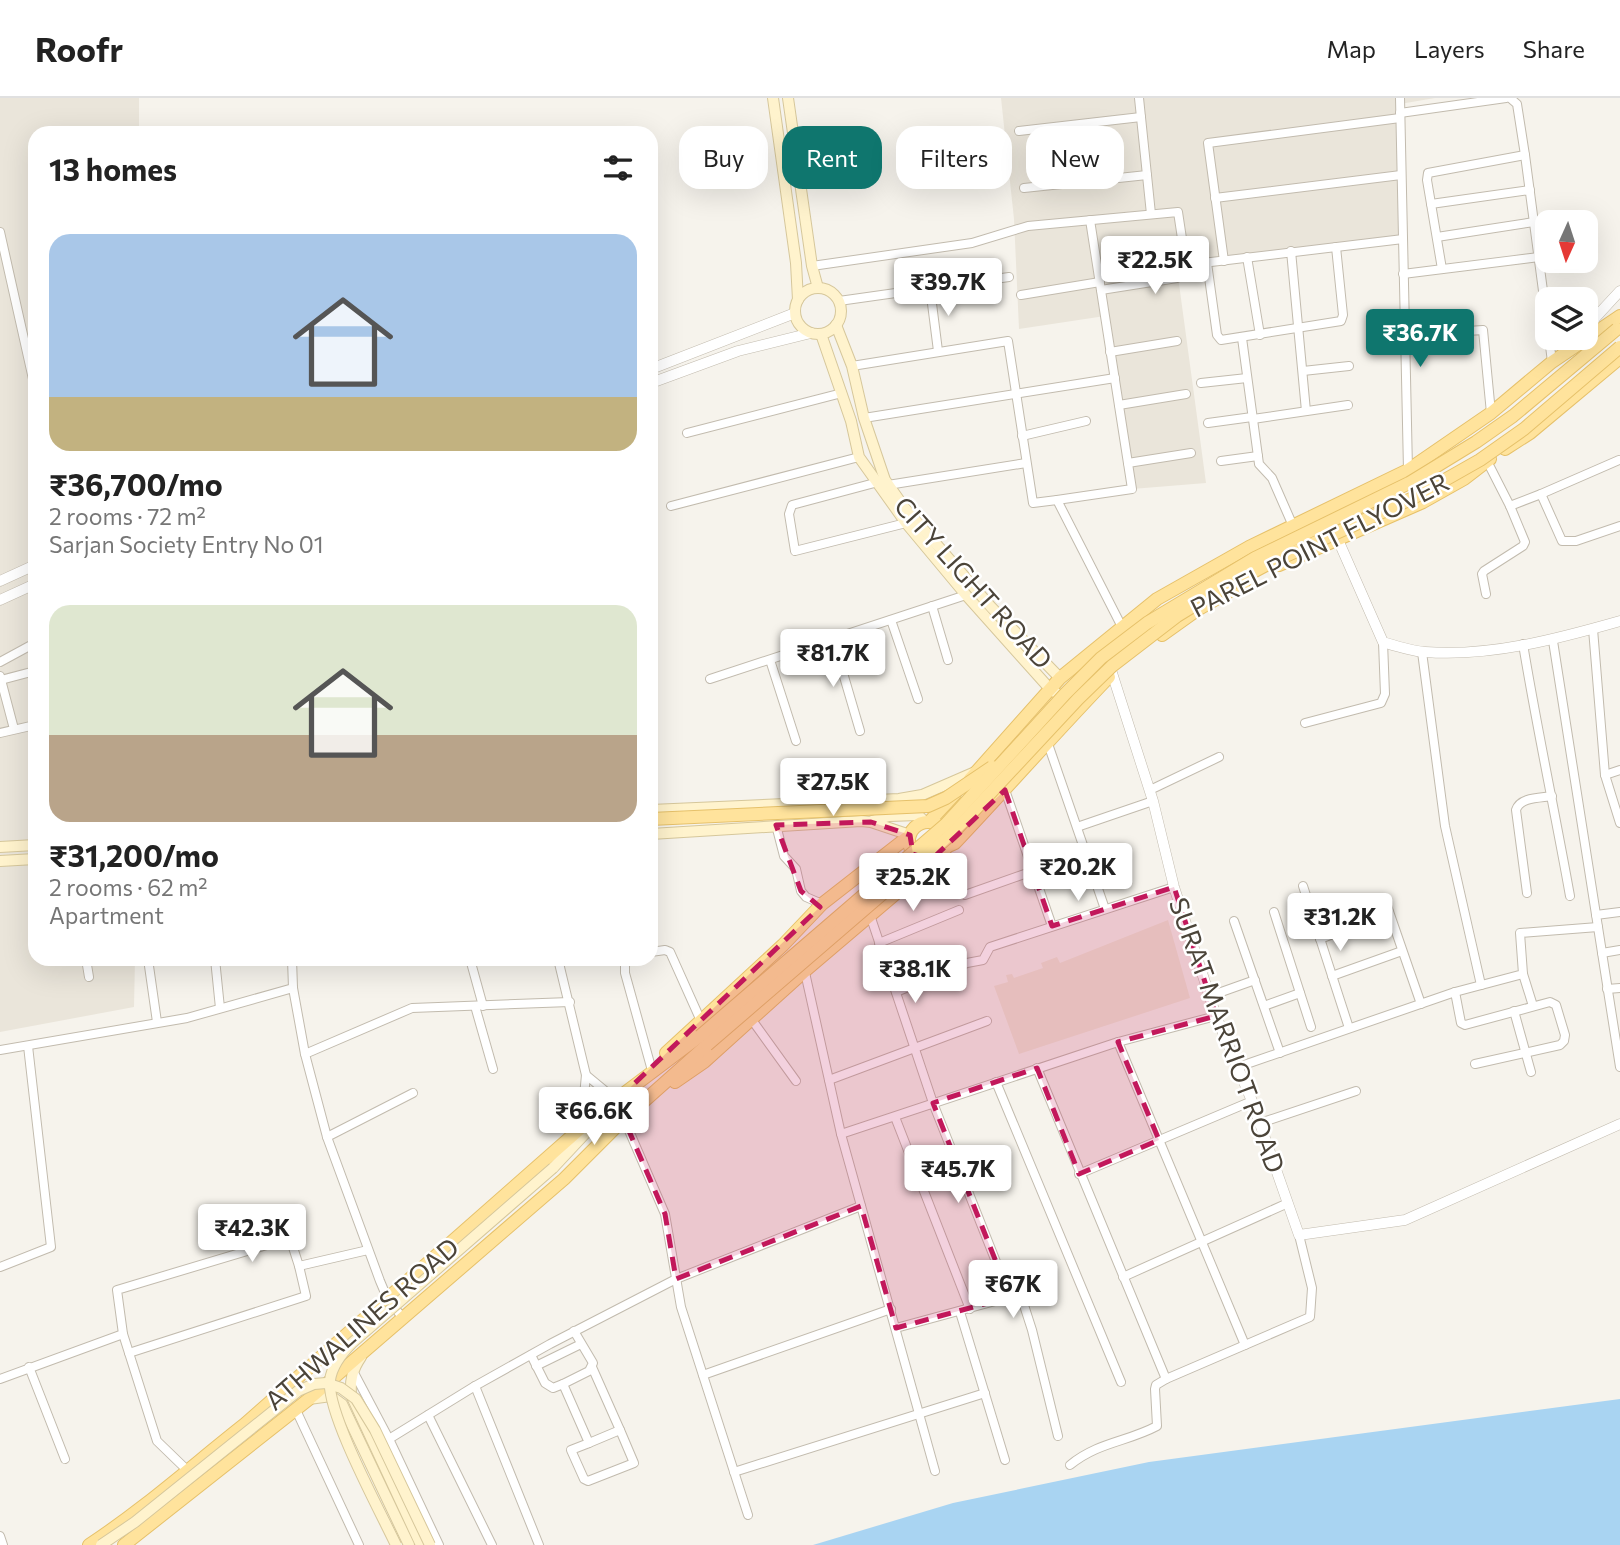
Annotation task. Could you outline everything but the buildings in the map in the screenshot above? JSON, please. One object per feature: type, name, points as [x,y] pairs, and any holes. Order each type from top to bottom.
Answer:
[{"type":"main road","points":[[773,98],[796,263],[799,300],[795,313],[800,325],[816,333],[842,393],[859,457],[883,483],[906,523],[966,595],[1050,688],[1079,708]]},
{"type":"main road","points":[[790,98],[812,266],[818,288]]},
{"type":"main road","points":[[799,300],[807,292],[818,288],[830,292],[839,301]]},
{"type":"main road","name":"CITY LIGHT ROAD","points":[[839,301],[841,313],[836,326],[852,366],[883,483],[991,607],[1060,678]]},
{"type":"main road","points":[[1598,330],[1620,316]]},
{"type":"main road","points":[[816,333],[836,326]]},
{"type":"main road","name":"PAREL POINT FLYOVER","points":[[624,1119],[703,1041],[946,824],[1101,659],[1147,622],[1255,558],[1409,483],[1476,442],[1513,416],[1618,328]]},
{"type":"main road","name":"PAREL POINT FLYOVER","points":[[620,1096],[703,1041],[953,833],[1112,666],[1177,616],[1266,565],[1413,498],[1480,460],[1524,429],[1620,347]]},
{"type":"main road","points":[[620,1096],[783,945],[822,904],[909,835],[916,826],[927,822],[978,771],[1060,678],[1157,599],[1249,547],[1408,470],[1491,413],[1568,350]]},
{"type":"main road","points":[[946,847],[955,843],[1112,673],[1157,638],[1197,610],[1262,573],[1423,502],[1464,479],[1530,433],[1620,358]]},
{"type":"main road","points":[[658,819],[928,806],[946,798],[1010,755]]},
{"type":"main road","points":[[658,810],[899,799],[931,792],[978,771],[1009,786]]},
{"type":"main road","points":[[652,1094],[662,1092],[704,1062],[931,860],[942,855],[946,847],[944,831],[918,815],[889,816],[868,822],[658,833]]},
{"type":"main road","points":[[868,822],[909,835]]},
{"type":"main road","points":[[909,835],[908,842],[913,854],[931,860]]},
{"type":"main road","points":[[0,847],[28,845]]},
{"type":"main road","points":[[0,861],[28,859]]},
{"type":"main road","name":"ATHWALINES ROAD","points":[[89,1545],[132,1517],[221,1443],[388,1300],[581,1127],[620,1096]]},
{"type":"main road","points":[[396,1545],[337,1417],[331,1393],[330,1378],[333,1369],[352,1343],[552,1168],[599,1118],[601,1110]]},
{"type":"main road","name":"ATHWALINES ROAD","points":[[124,1545],[351,1368],[372,1345],[564,1179],[624,1119]]},
{"type":"main road","points":[[351,1368],[351,1395],[421,1545]]},
{"type":"main road","points":[[101,1545],[135,1522],[298,1391],[305,1386],[320,1383],[335,1385],[347,1392],[364,1410],[430,1545]]},
{"type":"main road","points":[[309,1399],[331,1396],[342,1404],[409,1545]]},
{"type":"main road","points":[[221,1443],[234,1459]]},
{"type":"street","points":[[1139,98],[1151,215]]},
{"type":"street","points":[[1400,98],[1408,470],[1423,502]]},
{"type":"street","points":[[1224,261],[1208,143],[1508,98],[1517,104],[1535,229]]},
{"type":"street","points":[[1019,131],[1141,117]]},
{"type":"street","points":[[1442,269],[1427,178],[1430,172],[1525,155]]},
{"type":"street","points":[[1024,188],[1147,175]]},
{"type":"street","points":[[1216,198],[1401,175]]},
{"type":"street","points":[[1431,204],[1530,190]]},
{"type":"street","points":[[812,266],[972,243],[1028,226],[1178,212],[1186,265],[1177,278],[1021,295]]},
{"type":"street","points":[[852,366],[1008,341],[1033,503],[1132,489],[1090,220]]},
{"type":"street","points":[[1437,237],[1534,222]]},
{"type":"street","points":[[0,232],[28,357]]},
{"type":"street","points":[[1186,265],[1403,239]]},
{"type":"street","points":[[1207,263],[1217,335],[1221,340],[1242,338],[1337,323],[1343,318],[1336,247]]},
{"type":"street","points":[[1291,251],[1307,411]]},
{"type":"street","points":[[1247,257],[1260,335]]},
{"type":"street","points":[[1404,274],[1535,257]]},
{"type":"street","points":[[839,301],[1009,277]]},
{"type":"street","points":[[930,288],[938,351]]},
{"type":"street","points":[[1598,315],[1620,291]]},
{"type":"street","points":[[658,366],[795,313]]},
{"type":"street","points":[[1405,335],[1483,330],[1491,413]]},
{"type":"street","points":[[658,380],[738,351],[816,333]]},
{"type":"street","points":[[1242,338],[1260,467],[1271,475],[1293,526]]},
{"type":"street","points":[[1110,352],[1177,341]]},
{"type":"street","points":[[1550,350],[1552,362]]},
{"type":"street","points":[[1303,371],[1349,366]]},
{"type":"street","points":[[864,418],[1115,378]]},
{"type":"street","points":[[1201,383],[1247,378]]},
{"type":"street","points":[[687,433],[842,393]]},
{"type":"street","points":[[1119,405],[1186,394]]},
{"type":"street","points":[[1208,423],[1348,405]]},
{"type":"street","points":[[1022,436],[1086,422]]},
{"type":"street","points":[[1128,463],[1191,453]]},
{"type":"street","points":[[1221,461],[1258,456]]},
{"type":"street","points":[[671,506],[859,457]]},
{"type":"street","points":[[1510,506],[1619,460]]},
{"type":"street","points":[[1486,594],[1482,574],[1484,571],[1523,546],[1525,542],[1487,461]]},
{"type":"street","points":[[906,523],[795,551],[789,514],[792,505],[883,483],[1026,463]]},
{"type":"street","points":[[1541,494],[1563,541],[1576,541],[1620,526]]},
{"type":"street","points":[[1057,500],[1122,627]]},
{"type":"street","points":[[1305,723],[1381,703],[1385,694],[1383,642],[1325,510]]},
{"type":"street","points":[[0,581],[28,568]]},
{"type":"street","points":[[0,600],[28,587]]},
{"type":"street","points":[[710,679],[966,595]]},
{"type":"street","points":[[932,606],[948,660]]},
{"type":"street","points":[[891,620],[918,699]]},
{"type":"street","points":[[1383,642],[1422,652],[1462,652],[1553,640],[1620,621]]},
{"type":"street","points":[[1592,629],[1605,775],[1620,822]]},
{"type":"street","points":[[833,639],[860,731]]},
{"type":"street","points":[[1553,640],[1620,1067]]},
{"type":"street","points":[[1523,644],[1570,896]]},
{"type":"street","points":[[0,662],[28,647]]},
{"type":"street","points":[[1422,652],[1445,826],[1481,985]]},
{"type":"street","points":[[770,660],[796,741]]},
{"type":"street","points":[[14,730],[0,678],[28,672]]},
{"type":"street","name":"SURAT MARRIOT ROAD","points":[[1112,673],[1150,790],[1174,887],[1216,1016],[1252,1101],[1299,1235]]},
{"type":"street","points":[[0,733],[28,727]]},
{"type":"street","points":[[1047,741],[1105,909]]},
{"type":"street","points":[[1150,790],[1219,757]]},
{"type":"street","points":[[1605,775],[1620,770]]},
{"type":"street","points":[[1009,786],[1033,872],[1052,926]]},
{"type":"street","points":[[1527,893],[1518,804],[1552,796]]},
{"type":"street","points":[[1077,827],[1153,801]]},
{"type":"street","points":[[776,825],[784,856],[794,865],[801,891],[806,897],[822,904]]},
{"type":"street","points":[[965,895],[1033,872]]},
{"type":"street","points":[[1303,886],[1349,1028]]},
{"type":"street","points":[[896,992],[967,963],[983,960],[990,947],[1174,887]]},
{"type":"street","points":[[1385,900],[1420,1004]]},
{"type":"street","points":[[879,943],[958,910]]},
{"type":"street","points":[[1275,912],[1311,1027]]},
{"type":"street","points":[[1320,939],[1389,912]]},
{"type":"street","points":[[1596,915],[1620,912]]},
{"type":"street","points":[[870,915],[933,1103],[1010,1297]]},
{"type":"street","points":[[1234,921],[1280,1053]]},
{"type":"street","points":[[1533,1006],[1523,974],[1520,933],[1598,927]]},
{"type":"street","points":[[783,945],[806,970],[841,1134],[935,1471]]},
{"type":"street","points":[[1602,953],[1620,950]]},
{"type":"street","points":[[1332,976],[1402,951]]},
{"type":"street","points":[[658,952],[670,952],[701,1021]]},
{"type":"street","points":[[87,966],[89,977]]},
{"type":"street","points":[[149,966],[157,1022]]},
{"type":"street","points":[[216,966],[220,1009]]},
{"type":"street","points":[[292,966],[293,988],[305,1054],[327,1137],[388,1300],[403,1318]]},
{"type":"street","points":[[471,966],[493,1069]]},
{"type":"street","points":[[560,966],[586,1075],[581,1127]]},
{"type":"street","points":[[625,966],[651,1067]]},
{"type":"street","points":[[1238,1068],[1455,992],[1523,974]]},
{"type":"street","points":[[1210,996],[1255,980]]},
{"type":"street","points":[[0,1050],[187,1018],[293,988]]},
{"type":"street","points":[[1607,989],[1620,988]]},
{"type":"street","points":[[1455,992],[1461,1023],[1465,1025],[1533,1006],[1555,1003],[1565,1039],[1560,1045],[1475,1064]]},
{"type":"street","points":[[1264,1006],[1300,993]]},
{"type":"street","points":[[305,1054],[407,1009],[570,1002]]},
{"type":"street","points":[[1514,1012],[1531,1072]]},
{"type":"street","points":[[841,1134],[1118,1042],[1216,1016]]},
{"type":"street","points":[[752,1020],[796,1081]]},
{"type":"street","points":[[829,1080],[987,1021]]},
{"type":"street","points":[[1118,1042],[1245,1345]]},
{"type":"street","points":[[0,1267],[51,1247],[28,1046]]},
{"type":"street","points":[[1037,1068],[1166,1379]]},
{"type":"street","points":[[586,1075],[620,1096]]},
{"type":"street","points":[[996,1082],[1121,1382]]},
{"type":"street","points":[[1260,1123],[1356,1091]]},
{"type":"street","points":[[327,1137],[413,1093]]},
{"type":"street","points":[[1079,1174],[1252,1101]]},
{"type":"street","points":[[895,1117],[970,1309]]},
{"type":"street","points":[[624,1119],[665,1214],[681,1307],[748,1515]]},
{"type":"street","points":[[1070,1465],[1099,1446],[1157,1426],[1156,1385],[1310,1317],[1311,1288],[1299,1235],[1405,1220],[1620,1124]]},
{"type":"street","points":[[1123,1277],[1288,1203]]},
{"type":"street","points":[[389,1439],[475,1386],[676,1279],[861,1206]]},
{"type":"street","points":[[129,1353],[306,1296],[289,1238],[117,1290],[123,1334],[129,1353],[157,1441],[187,1470]]},
{"type":"street","points":[[299,1265],[368,1250]]},
{"type":"street","points":[[896,1328],[1010,1297],[1022,1299],[1058,1436]]},
{"type":"street","points":[[703,1375],[891,1309]]},
{"type":"street","points":[[960,1312],[1005,1460]]},
{"type":"street","points":[[574,1331],[591,1359],[592,1367],[620,1430],[634,1463],[592,1481],[584,1479],[570,1450],[620,1430]]},
{"type":"street","points":[[0,1379],[123,1334]]},
{"type":"street","points":[[536,1366],[581,1344]]},
{"type":"street","points":[[531,1355],[549,1387],[563,1384],[592,1367]]},
{"type":"street","points":[[29,1367],[65,1459]]},
{"type":"street","points":[[351,1368],[389,1439],[439,1545]]},
{"type":"street","points":[[563,1384],[589,1443]]},
{"type":"street","points":[[475,1386],[539,1545]]},
{"type":"street","points":[[734,1472],[985,1393]]},
{"type":"street","points":[[296,1410],[359,1545]]},
{"type":"street","points":[[428,1415],[492,1545]]},
{"type":"street","points":[[0,1536],[3,1545]]},
{"type":"highlighted area","points":[[1005,790],[1052,926],[1174,887],[1216,1016],[1118,1042],[1159,1140],[1079,1174],[1037,1068],[933,1103],[1010,1297],[896,1328],[861,1206],[676,1279],[665,1214],[616,1101],[820,907],[801,891],[776,825],[871,822],[910,835],[913,854],[931,860]]},
{"type":"shaded area","points":[[0,98],[139,98],[139,126],[28,126],[28,966],[135,966],[134,1007],[0,1032]]},
{"type":"shaded area","points":[[1001,98],[1435,98],[1400,104],[1403,239],[1177,269],[1206,483],[1132,489],[1105,316],[1019,329],[1011,189],[1012,126],[1004,126]]},
{"type":"shaded area","points":[[1168,920],[1190,998],[1019,1054],[994,986],[1008,982],[1006,975],[1012,974],[1014,978],[1043,968],[1041,963],[1057,957],[1060,963]]},
{"type":"water","points":[[1620,1399],[1620,1545],[813,1545],[953,1503],[1149,1462]]}]
